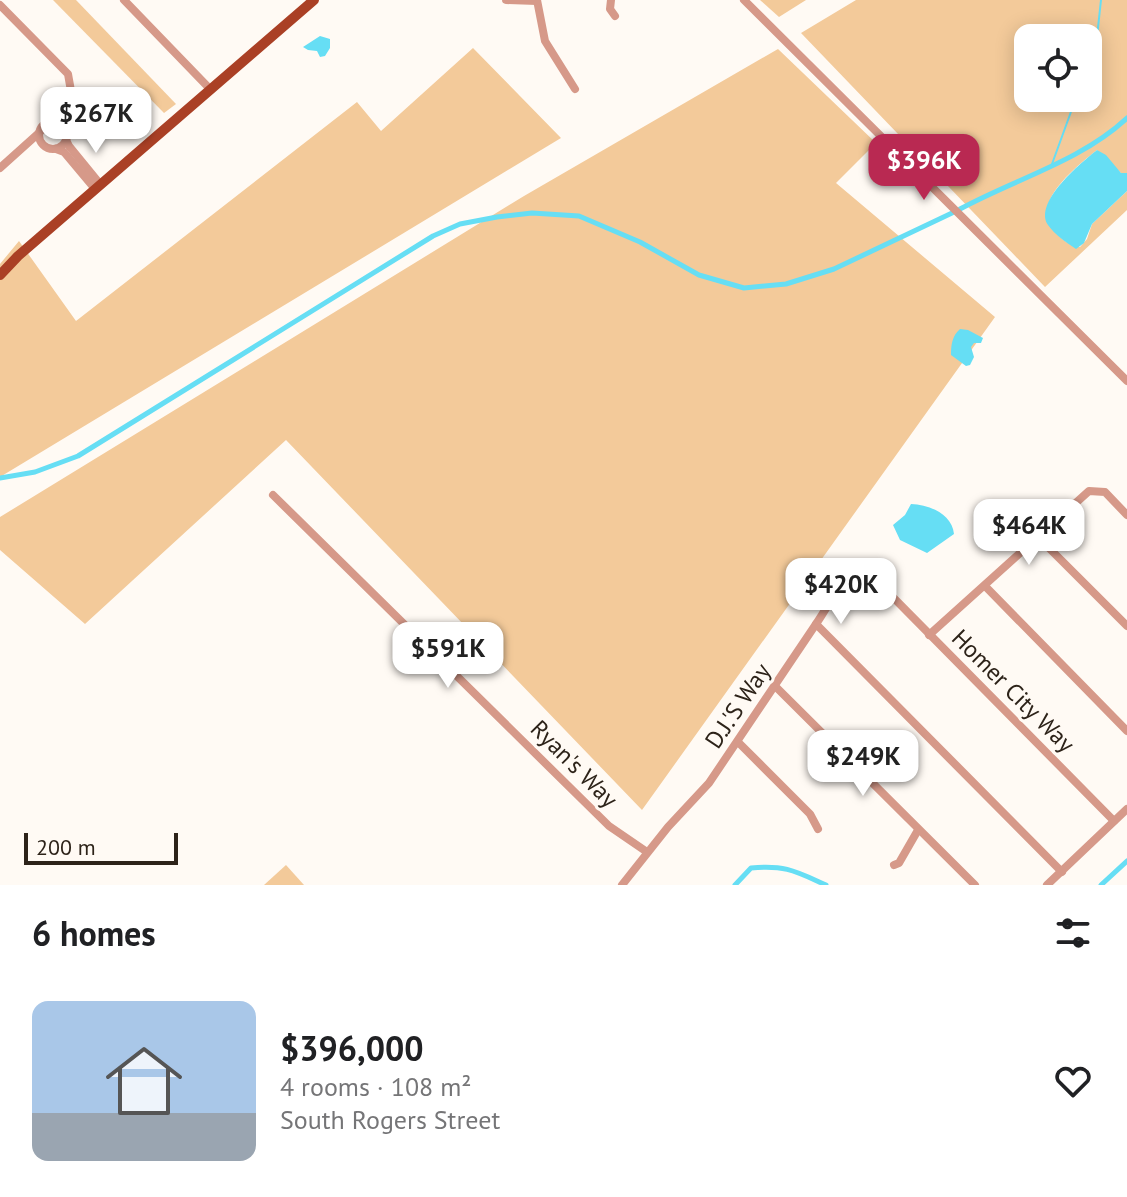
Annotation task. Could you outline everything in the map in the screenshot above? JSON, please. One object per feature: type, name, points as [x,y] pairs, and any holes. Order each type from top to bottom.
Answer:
[{"type":"main road","points":[[0,275],[314,0]]},
{"type":"street","points":[[124,0],[210,89]]},
{"type":"street","points":[[506,0],[537,1],[545,41],[575,89]]},
{"type":"street","points":[[611,0],[610,9],[615,16]]},
{"type":"street","points":[[744,0],[1127,381]]},
{"type":"street","points":[[0,5],[68,74],[71,91],[62,146],[23,148]]},
{"type":"street","points":[[68,110],[42,126],[41,142],[64,152],[98,187]]},
{"type":"street","points":[[53,121],[62,124],[69,146],[98,187]]},
{"type":"street","points":[[0,168],[40,132]]},
{"type":"street","points":[[929,635],[1089,491],[1105,492],[1126,511]]},
{"type":"street","name":"Ryan's Way","points":[[273,495],[609,826],[647,852]]},
{"type":"street","points":[[1038,537],[1127,626]]},
{"type":"street","name":"Homer City Way","points":[[816,624],[843,584],[853,578],[874,578],[1114,821]]},
{"type":"street","points":[[985,586],[1127,731]]},
{"type":"street","points":[[816,624],[1062,872]]},
{"type":"street","name":"D.J.'S Way","points":[[622,885],[709,783],[816,624]]},
{"type":"street","points":[[776,687],[975,885]]},
{"type":"street","points":[[738,742],[810,814],[818,829]]},
{"type":"street","points":[[1047,885],[1127,809]]},
{"type":"street","points":[[894,865],[899,863],[918,830]]},
{"type":"shaded area","points":[[53,0],[76,0],[176,104],[164,113]]},
{"type":"shaded area","points":[[760,0],[806,0],[779,17]]},
{"type":"shaded area","points":[[856,0],[1127,0],[1127,173],[1121,173],[1097,150],[1058,186],[1047,209],[1054,231],[1080,247],[1087,239],[1092,224],[1127,191],[1127,210],[1045,287],[801,33]]},
{"type":"shaded area","points":[[473,48],[561,138],[0,477],[0,264],[19,241],[76,321],[357,102],[381,131]]},
{"type":"shaded area","points":[[778,49],[876,143],[836,183],[995,317],[642,810],[286,440],[85,624],[0,550],[0,517],[524,196]]},
{"type":"shaded area","points":[[286,865],[304,885],[264,885]]},
{"type":"water","points":[[320,36],[330,39],[330,48],[325,56],[320,57],[317,51],[303,47]]},
{"type":"water","points":[[1097,150],[1106,155],[1121,173],[1127,173],[1127,191],[1092,224],[1084,243],[1076,249],[1048,225],[1045,216],[1047,205],[1061,183]]},
{"type":"water","points":[[960,329],[983,338],[981,343],[974,343],[971,347],[974,357],[966,366],[951,355],[952,341]]},
{"type":"water","points":[[911,504],[925,506],[945,516],[954,534],[927,553],[900,540],[893,525],[905,515]]},
{"type":"waterway","points":[[1098,24],[1101,0]]},
{"type":"waterway","points":[[1052,164],[1071,112]]},
{"type":"waterway","points":[[960,209],[1068,158],[1127,118]]},
{"type":"waterway","points":[[0,478],[35,472],[78,456],[433,236],[460,224],[532,213],[579,216],[640,242],[699,275],[744,288],[786,284],[834,269],[952,213]]},
{"type":"waterway","points":[[1101,885],[1127,861]]},
{"type":"waterway","points":[[735,885],[751,868],[763,867],[790,870],[826,885]]}]
